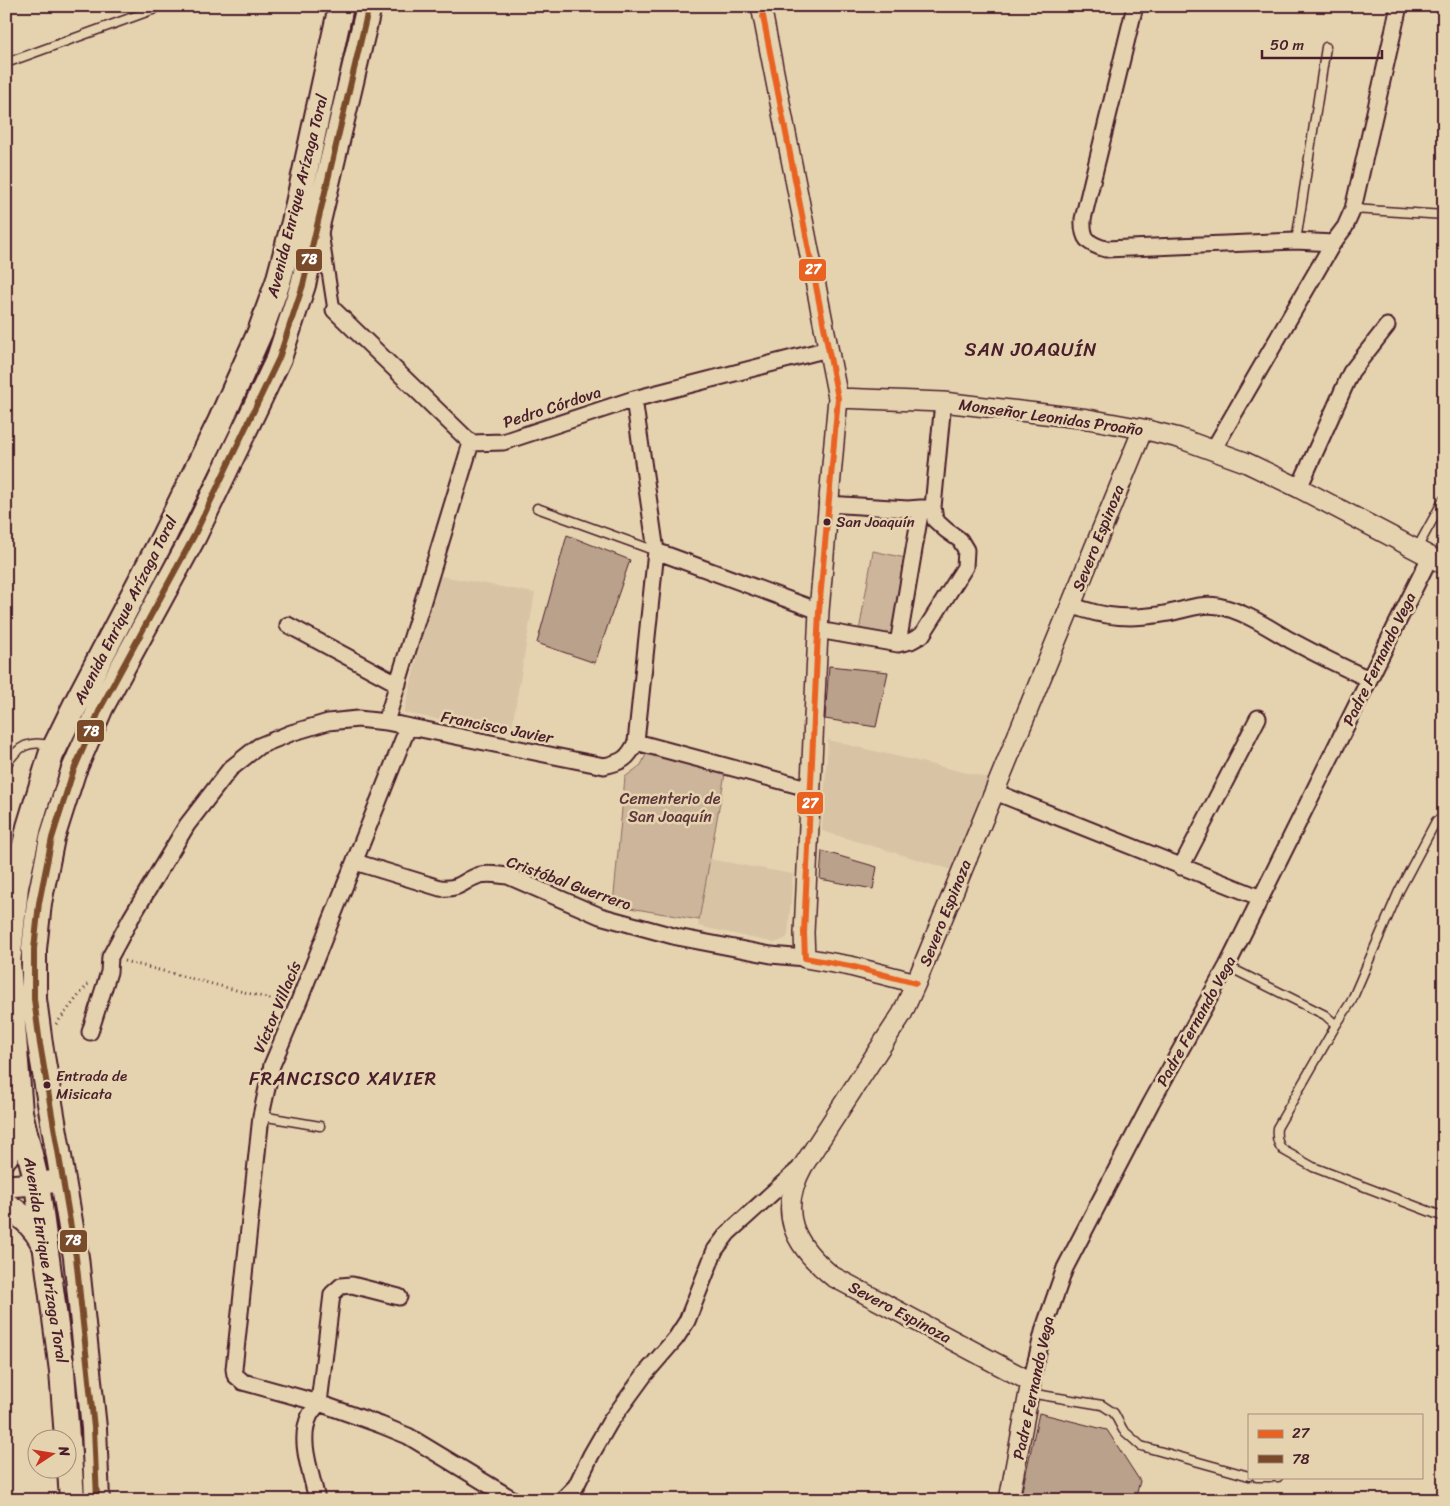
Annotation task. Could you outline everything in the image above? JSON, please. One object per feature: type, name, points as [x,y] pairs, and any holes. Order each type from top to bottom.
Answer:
[{"type":"main road","name":"Avenida Enrique Arízaga Toral","points":[[66,1428],[62,1372],[37,1184],[20,1112],[8,963],[10,902],[16,887],[29,827],[51,755],[173,519],[220,422],[260,332],[278,282],[294,222],[341,6]]},
{"type":"main road","name":"Avenida Enrique Arízaga Toral","points":[[97,1500],[94,1428],[78,1276],[40,1044],[34,989],[34,950],[39,903],[52,838],[73,772],[101,707],[194,536],[279,358],[303,285],[370,6]]},
{"type":"main road","points":[[6,1156],[20,1112]]},
{"type":"main road","points":[[6,1186],[63,1180]]},
{"type":"main road","points":[[6,1205],[20,1214],[37,1231],[46,1247]]},
{"type":"main road","name":"Avenida Enrique Arízaga Toral","points":[[70,1478],[72,1500]]},
{"type":"street","points":[[761,6],[838,398],[827,504],[819,621],[804,933],[805,958],[850,966],[916,983]]},
{"type":"street","points":[[1135,6],[1082,219],[1082,229],[1086,240],[1095,246],[1106,249],[1296,241],[1333,243]]},
{"type":"street","points":[[1214,450],[1333,243],[1345,227],[1353,209],[1399,6]]},
{"type":"street","points":[[320,215],[334,310],[471,443],[386,722]]},
{"type":"street","points":[[1299,488],[1351,372],[1387,326]]},
{"type":"street","name":"Pedro Córdova","points":[[471,443],[503,442],[634,399],[828,349]]},
{"type":"street","name":"Monseñor Leonidas Proaño","points":[[838,398],[943,402],[1088,419],[1143,429],[1214,450],[1245,462],[1299,488],[1430,557]]},
{"type":"street","points":[[634,399],[656,551],[636,742],[811,789]]},
{"type":"street","points":[[898,644],[927,507],[943,402]]},
{"type":"street","name":"Severo Espinoza","points":[[1030,1388],[832,1276],[815,1262],[798,1240],[790,1210],[795,1180],[802,1166],[902,1014],[1143,429]]},
{"type":"street","points":[[827,504],[908,509],[927,507]]},
{"type":"street","points":[[656,551],[819,621],[898,644],[911,641],[922,635],[965,567],[966,550],[960,540],[946,530],[927,507]]},
{"type":"street","name":"Padre Fernando Vega","points":[[1009,1500],[1030,1388],[1044,1328],[1065,1268],[1151,1103],[1227,966],[1430,557]]},
{"type":"street","points":[[1071,605],[1092,613],[1116,618],[1168,614],[1196,606],[1217,606],[1243,614],[1334,663],[1369,679]]},
{"type":"street","points":[[288,625],[398,684]]},
{"type":"street","points":[[1181,866],[1258,718]]},
{"type":"street","name":"Francisco Javier","points":[[90,1032],[109,972],[110,957],[131,918],[187,825],[230,769],[259,746],[291,733],[328,722],[358,719],[386,722],[408,728],[604,766],[619,762],[630,755],[636,742]]},
{"type":"street","name":"Víctor Villacís","points":[[320,1403],[243,1382],[235,1375],[234,1363],[262,1116],[272,1065],[298,1006],[408,728]]},
{"type":"street","points":[[995,792],[1261,898]]},
{"type":"street","name":"Cristóbal Guerrero","points":[[355,862],[440,888],[451,889],[479,876],[492,874],[508,876],[608,918],[677,937],[771,955],[805,958]]},
{"type":"street","points":[[562,1500],[576,1486],[591,1454],[610,1422],[645,1374],[676,1338],[687,1321],[715,1250],[728,1233],[802,1166]]},
{"type":"street","points":[[317,1500],[305,1444],[306,1427],[310,1414],[320,1403],[332,1294],[341,1286],[352,1285],[398,1297]]},
{"type":"street","points":[[320,1403],[408,1436],[514,1500]]},
{"type":"lane","points":[[6,63],[155,9]]},
{"type":"lane","points":[[1296,241],[1326,47]]},
{"type":"lane","points":[[1353,209],[1444,215]]},
{"type":"lane","points":[[1430,557],[1444,499]]},
{"type":"lane","points":[[537,508],[656,551]]},
{"type":"lane","points":[[6,765],[14,752],[24,745],[41,743],[55,747]]},
{"type":"lane","points":[[1436,821],[1398,891],[1351,1002],[1277,1128],[1277,1141],[1283,1150],[1313,1167],[1444,1217]]},
{"type":"lane","points":[[1227,966],[1325,1015],[1336,1025]]},
{"type":"lane","points":[[262,1116],[320,1126]]},
{"type":"lane","points":[[1030,1388],[1102,1405],[1114,1413],[1123,1430],[1141,1446],[1248,1476]]},
{"type":"path","points":[[40,1044],[110,957],[298,1006]]},
{"type":"shaded area","points":[[436,575],[535,593],[511,733],[404,713]]},
{"type":"shaded area","points":[[828,740],[993,779],[956,871],[822,831]]},
{"type":"shaded area","points":[[709,859],[793,874],[788,936],[785,939],[775,943],[698,926]]},
{"type":"green space","points":[[873,551],[910,559],[898,641],[858,637]]},
{"type":"green space","name":"Cementerio de San Joaquín","points":[[648,750],[725,774],[699,920],[613,905],[625,777],[641,765]]},
{"type":"building","points":[[567,535],[630,560],[595,663],[537,643]]},
{"type":"building","points":[[829,666],[888,672],[876,727],[825,719]]},
{"type":"building","points":[[822,851],[877,867],[873,889],[820,879]]},
{"type":"building","points":[[1039,1413],[1107,1430],[1140,1481],[1135,1500],[1020,1500]]},
{"type":"transit line","name":"78","points":[[97,1500],[94,1428],[76,1257],[34,999],[34,949],[39,903],[52,838],[73,772],[101,707],[194,536],[279,358],[303,285],[369,6]]},
{"type":"transit line","name":"27","points":[[761,6],[838,398],[819,611],[804,933],[805,958],[850,966],[916,983]]},
{"type":"place","name":"San Joaquín","points":[[827,522]]},
{"type":"place","name":"Entrada de Misicata","points":[[47,1085]]},
{"type":"district","name":"SAN JOAQUÍN","points":[[1031,349]]},
{"type":"district","name":"FRANCISCO XAVIER","points":[[343,1078]]}]
